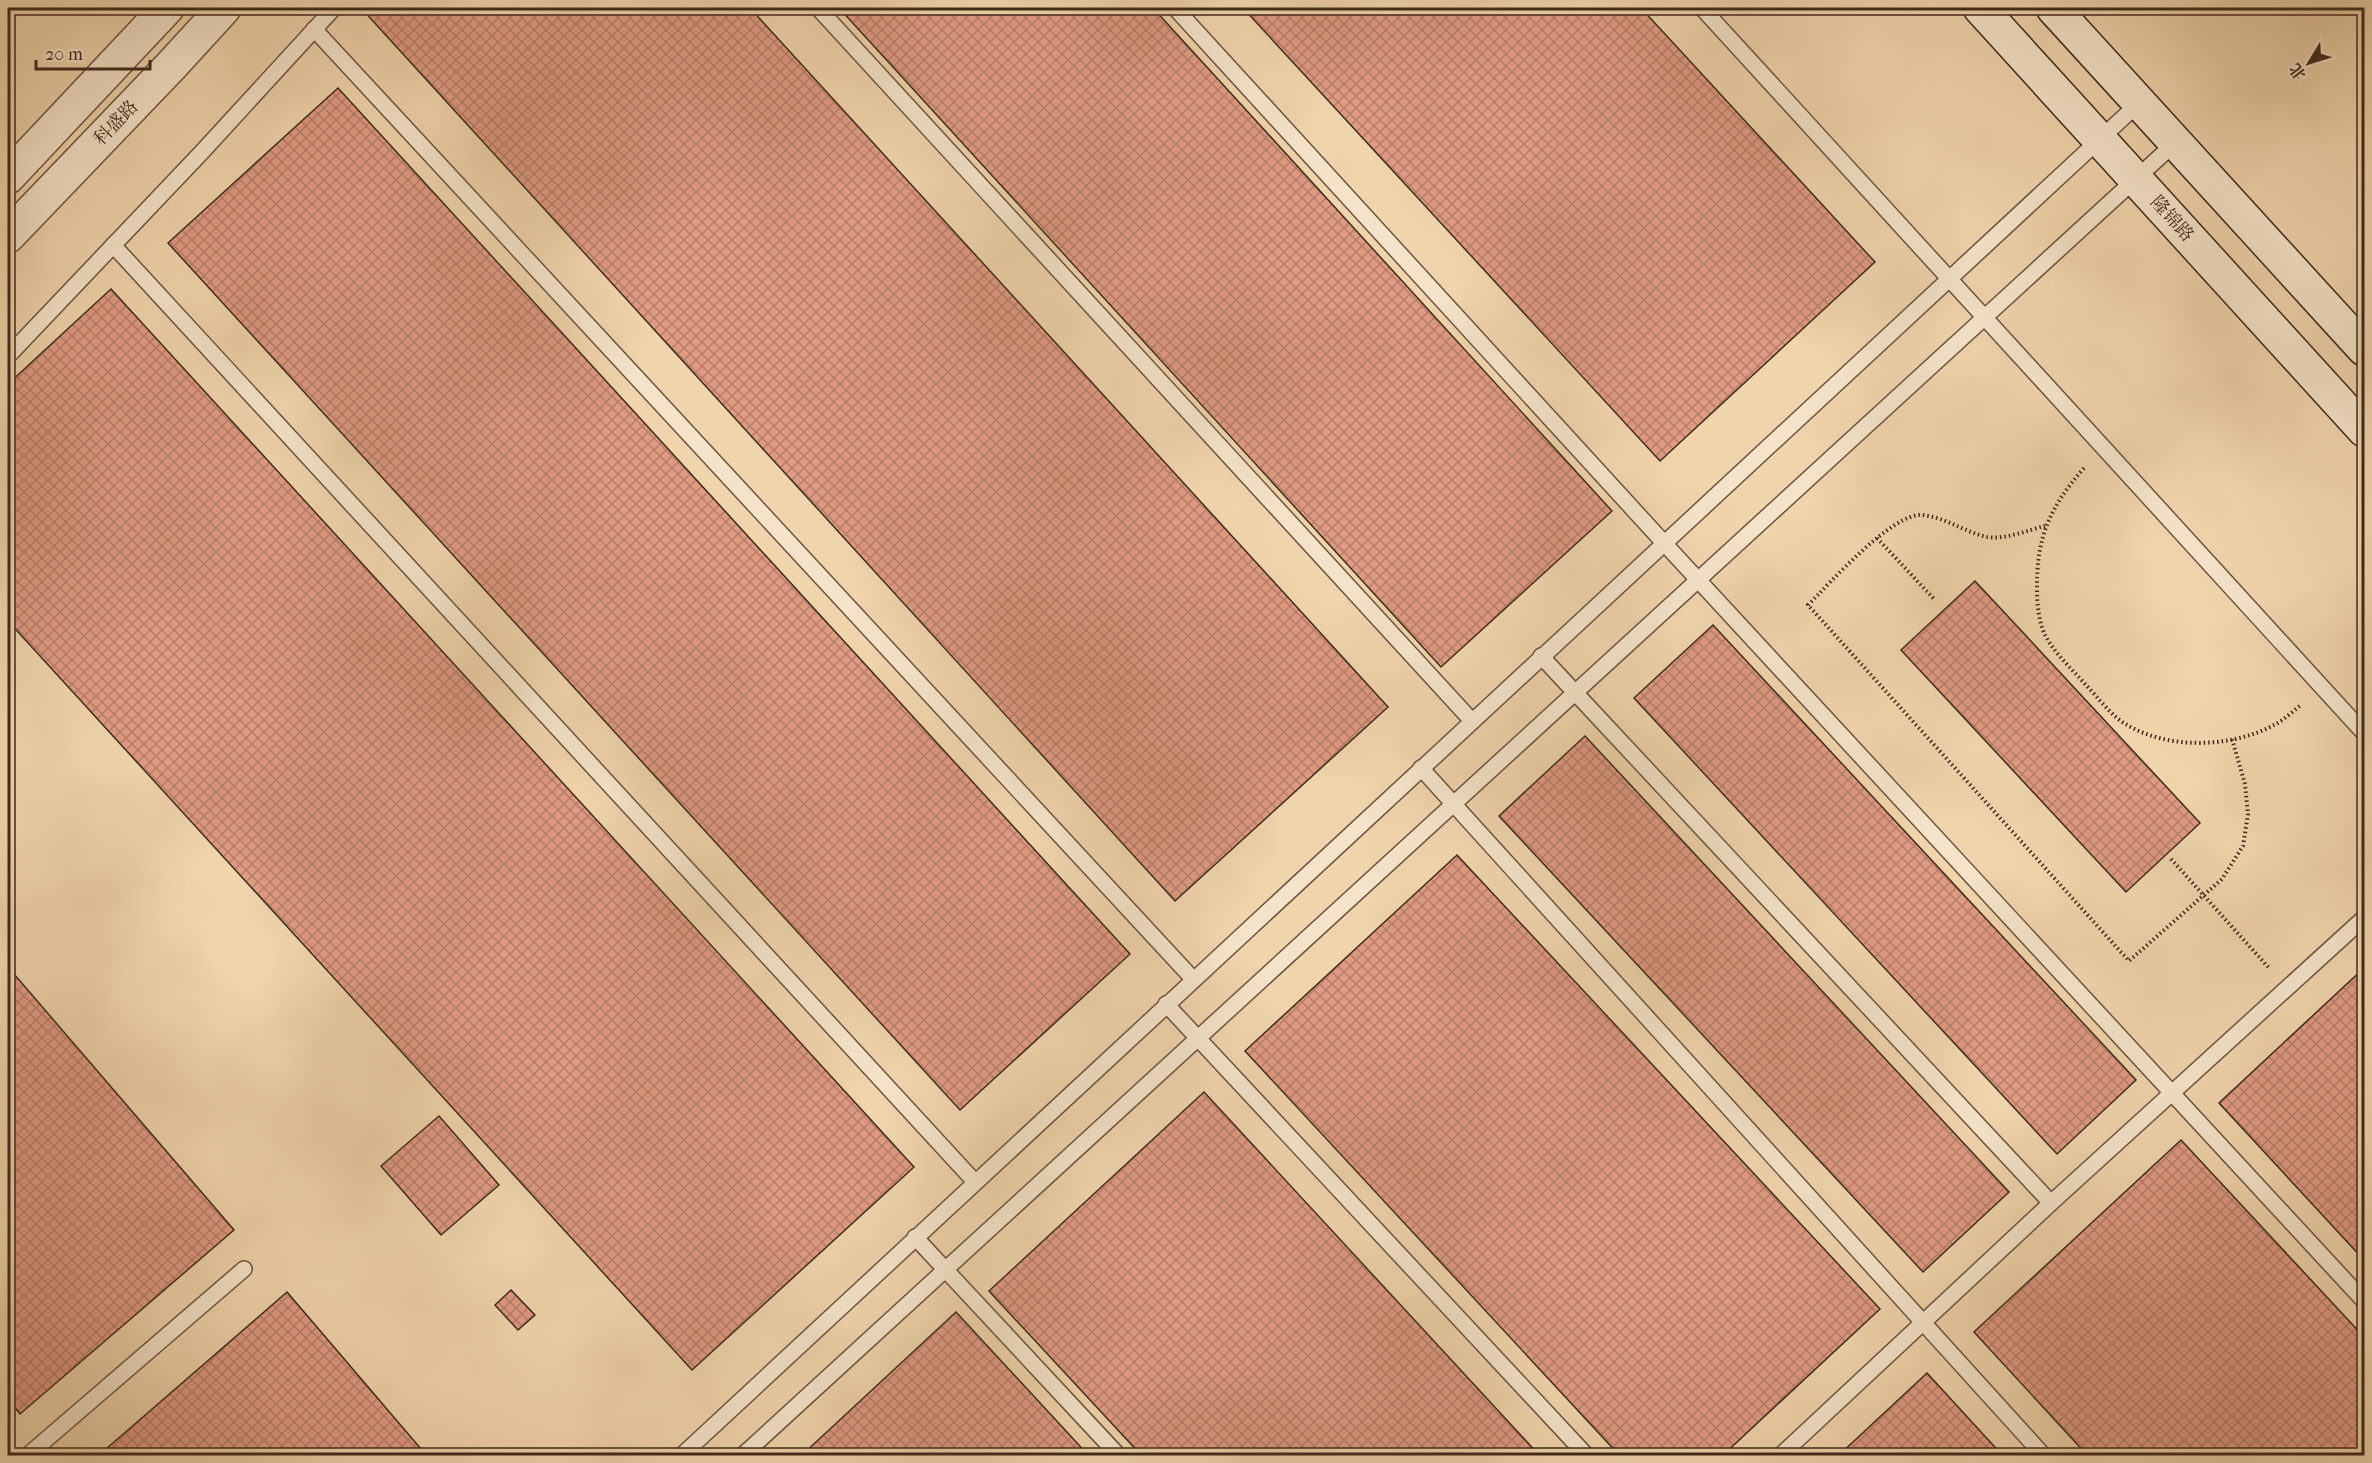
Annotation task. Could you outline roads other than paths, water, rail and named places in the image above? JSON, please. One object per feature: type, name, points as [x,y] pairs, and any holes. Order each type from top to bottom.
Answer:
[{"type":"main road","points":[[8,177],[167,8]]},
{"type":"main road","name":"科盛路","points":[[8,236],[224,8]]},
{"type":"main road","name":"隆锦路","points":[[1980,8],[2364,429]]},
{"type":"main road","points":[[2053,8],[2364,349]]},
{"type":"lane","points":[[8,356],[334,8]]},
{"type":"lane","points":[[818,8],[1472,721]]},
{"type":"lane","points":[[1174,8],[1698,580],[2364,1300]]},
{"type":"lane","points":[[1702,8],[2364,733]]},
{"type":"lane","points":[[314,29],[1193,979]]},
{"type":"lane","points":[[681,1455],[2140,102]]},
{"type":"lane","points":[[742,1455],[2176,142]]},
{"type":"lane","points":[[113,245],[975,1182]]},
{"type":"lane","points":[[1541,656],[2051,1203]]},
{"type":"lane","points":[[1420,768],[2044,1455]]},
{"type":"lane","points":[[1780,1455],[2051,1203],[2174,1094],[2364,918]]},
{"type":"lane","points":[[1166,1004],[1587,1455]]},
{"type":"lane","points":[[915,1237],[1119,1455]]},
{"type":"lane","points":[[27,1455],[244,1269]]}]
